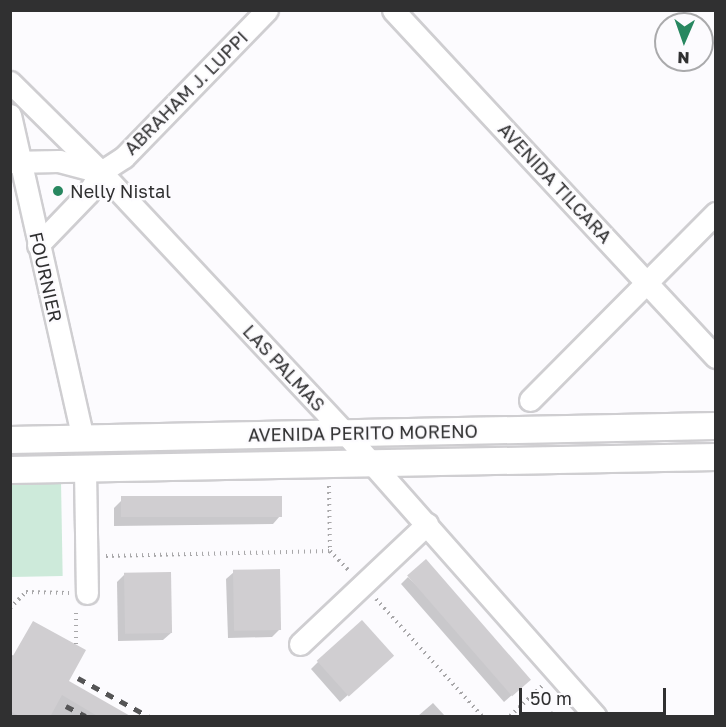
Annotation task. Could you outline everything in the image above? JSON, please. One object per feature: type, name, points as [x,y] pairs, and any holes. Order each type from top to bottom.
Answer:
[{"type":"main road","name":"AVENIDA PERITO MORENO","points":[[10,440],[716,426]]},
{"type":"main road","name":"AVENIDA PERITO MORENO","points":[[10,470],[716,458]]},
{"type":"street","name":"ABRAHAM J. LUPPI","points":[[38,245],[88,193],[101,172],[124,157],[267,10]]},
{"type":"street","name":"AVENIDA TILCARA","points":[[393,10],[716,357]]},
{"type":"street","name":"LAS PALMAS","points":[[10,82],[101,172],[345,433],[428,524],[595,717]]},
{"type":"street","name":"FOURNIER","points":[[10,114],[15,162],[38,245],[83,439]]},
{"type":"street","points":[[15,162],[59,160],[101,172]]},
{"type":"street","points":[[530,400],[716,213]]},
{"type":"street","points":[[80,599],[86,556],[86,469]]},
{"type":"street","points":[[300,644],[428,524]]},
{"type":"path","points":[[328,464],[330,551],[482,717]]},
{"type":"path","points":[[86,556],[330,551]]},
{"type":"path","points":[[10,608],[11,603],[26,592],[80,599],[76,644]]},
{"type":"path","points":[[510,717],[556,672]]},
{"type":"green space","points":[[61,481],[63,576],[12,577],[10,482]]},
{"type":"building","points":[[121,496],[282,496],[282,517],[121,517]]},
{"type":"building","points":[[426,559],[531,680],[512,696],[407,575]]},
{"type":"building","points":[[280,569],[281,630],[234,631],[233,570]]},
{"type":"building","points":[[171,572],[172,633],[125,634],[124,573]]},
{"type":"building","points":[[362,620],[394,656],[349,696],[317,661]]},
{"type":"building","points":[[33,621],[86,650],[69,681],[132,717],[99,717],[62,695],[50,717],[21,717],[10,711],[10,661]]},
{"type":"railway","points":[[78,678],[148,716]]},
{"type":"railway","points":[[66,706],[86,716]]},
{"type":"place","name":"Nelly Nistal","points":[[58,191]]}]
